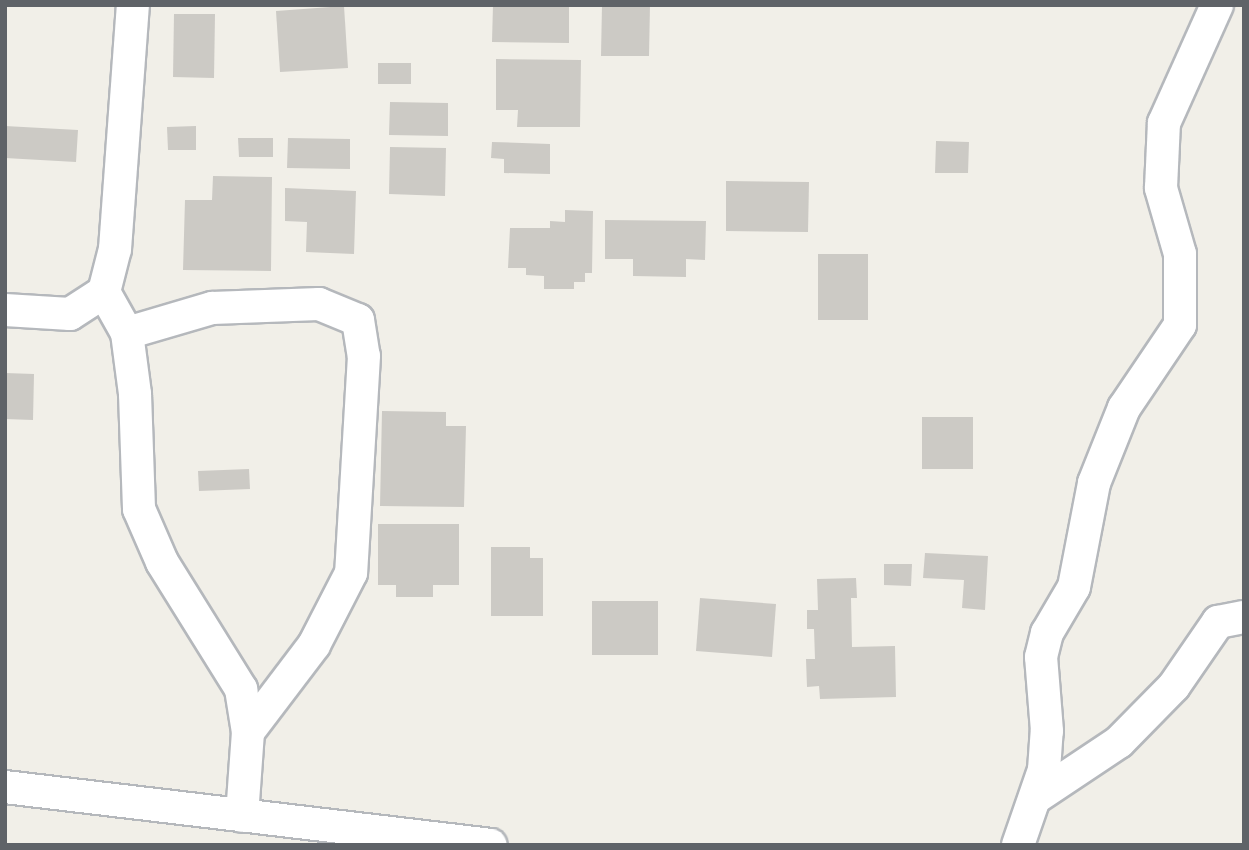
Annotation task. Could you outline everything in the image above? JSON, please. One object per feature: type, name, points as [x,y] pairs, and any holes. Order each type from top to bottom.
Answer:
[{"type":"street","points":[[5,310],[70,314],[104,292],[115,249],[133,5]]},
{"type":"street","points":[[1018,845],[1044,770],[1047,731],[1041,657],[1047,634],[1074,587],[1094,483],[1124,408],[1180,325],[1180,254],[1161,188],[1164,123],[1217,5]]},
{"type":"street","points":[[104,292],[127,333],[135,394],[139,509],[162,562],[241,689],[248,732],[242,816]]},
{"type":"street","points":[[127,333],[212,308],[319,304],[358,320],[364,356],[351,573],[314,645],[248,732]]},
{"type":"street","points":[[1035,798],[1119,742],[1174,686],[1217,622],[1244,617]]},
{"type":"street","points":[[5,787],[491,845]]},
{"type":"building","points":[[493,5],[569,5],[569,43],[492,42]]},
{"type":"building","points":[[602,5],[650,5],[649,56],[601,56]]},
{"type":"building","points":[[344,6],[348,68],[280,72],[276,11]]},
{"type":"building","points":[[174,14],[215,14],[214,78],[173,77]]},
{"type":"building","points":[[496,59],[581,60],[580,127],[517,127],[518,110],[496,110]]},
{"type":"building","points":[[378,63],[411,63],[411,84],[378,84]]},
{"type":"building","points":[[390,102],[448,103],[448,136],[389,135]]},
{"type":"building","points":[[5,126],[78,130],[76,162],[5,158]]},
{"type":"building","points":[[196,126],[196,150],[168,150],[167,127]]},
{"type":"building","points":[[238,138],[273,138],[273,157],[239,157]]},
{"type":"building","points":[[288,138],[350,139],[350,169],[287,168]]},
{"type":"building","points":[[936,141],[969,142],[968,173],[935,173]]},
{"type":"building","points":[[492,142],[550,144],[550,174],[504,173],[504,159],[491,158]]},
{"type":"building","points":[[390,147],[446,148],[445,196],[389,194]]},
{"type":"building","points":[[213,176],[272,177],[271,271],[183,270],[185,200],[212,200]]},
{"type":"building","points":[[726,181],[809,182],[808,232],[726,231]]},
{"type":"building","points":[[285,188],[356,191],[354,254],[306,252],[307,222],[285,221]]},
{"type":"building","points":[[565,210],[593,211],[592,273],[585,273],[585,282],[574,282],[574,289],[544,289],[544,276],[526,275],[526,268],[508,268],[510,228],[550,228],[550,221],[565,222]]},
{"type":"building","points":[[605,220],[706,221],[705,260],[686,259],[686,277],[633,276],[633,259],[605,259]]},
{"type":"building","points":[[818,254],[868,254],[868,320],[818,320]]},
{"type":"building","points":[[5,373],[34,374],[33,420],[5,419]]},
{"type":"building","points":[[382,411],[446,412],[446,426],[466,426],[464,507],[380,506]]},
{"type":"building","points":[[922,417],[973,417],[973,469],[922,469]]},
{"type":"building","points":[[249,469],[250,489],[199,491],[198,471]]},
{"type":"building","points":[[378,524],[459,524],[459,585],[433,585],[433,597],[396,597],[396,585],[378,585]]},
{"type":"building","points":[[491,547],[530,547],[530,558],[543,558],[543,616],[491,616]]},
{"type":"building","points":[[925,553],[988,556],[985,610],[962,608],[964,580],[923,578]]},
{"type":"building","points":[[884,564],[912,564],[911,586],[884,585]]},
{"type":"building","points":[[856,578],[857,598],[851,598],[852,647],[895,646],[896,697],[820,699],[819,686],[807,687],[806,659],[815,659],[814,629],[807,629],[807,610],[818,610],[817,579]]},
{"type":"building","points":[[700,598],[776,604],[772,657],[696,651]]},
{"type":"building","points":[[592,601],[658,601],[658,655],[592,655]]}]
